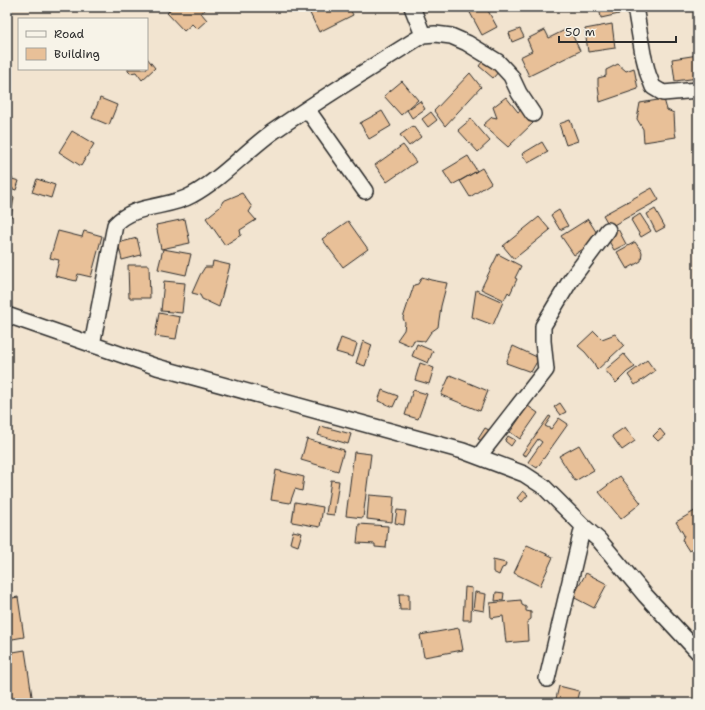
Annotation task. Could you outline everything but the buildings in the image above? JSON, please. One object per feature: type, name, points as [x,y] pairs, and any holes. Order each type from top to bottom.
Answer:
[{"type":"street","points":[[412,7],[423,35]]},
{"type":"street","points":[[635,7],[643,54],[653,87],[663,92],[698,90]]},
{"type":"street","points":[[92,345],[115,225],[121,218],[134,212],[191,196],[206,187],[270,134],[423,35],[435,34],[451,36],[467,43],[498,62],[511,76],[533,114]]},
{"type":"street","points":[[307,110],[365,191]]},
{"type":"street","points":[[479,456],[546,370],[543,326],[570,281],[608,230]]},
{"type":"street","points":[[7,315],[157,367],[429,441],[479,456],[524,474],[544,487],[599,540],[645,595],[698,652]]},
{"type":"street","points":[[547,679],[583,526]]}]
